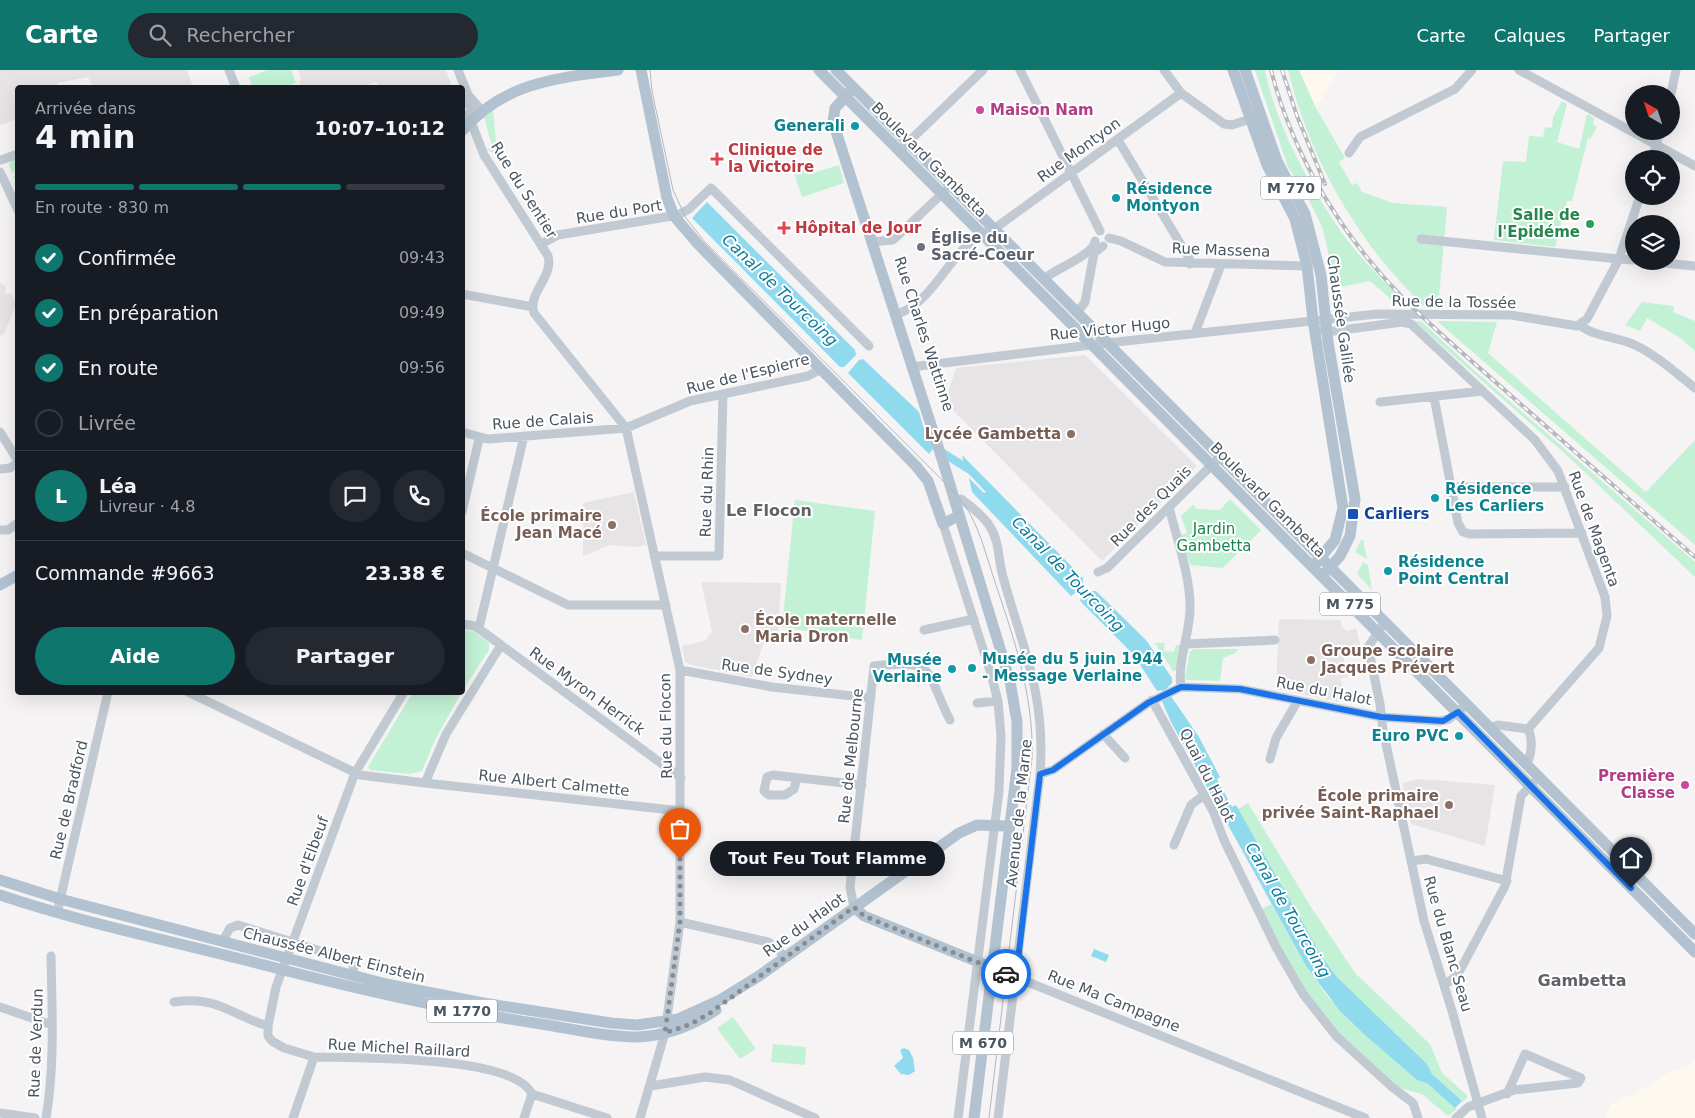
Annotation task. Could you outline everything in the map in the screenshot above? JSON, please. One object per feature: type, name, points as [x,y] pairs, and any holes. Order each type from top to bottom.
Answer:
[{"type":"main road","points":[[465,126],[473,114],[497,92],[520,82],[584,70]]},
{"type":"main road","points":[[473,114],[499,98],[523,88],[618,70]]},
{"type":"main road","points":[[641,70],[667,202],[674,216],[694,240],[821,369]]},
{"type":"main road","name":"Boulevard Gambetta","points":[[818,70],[1212,464],[1695,952]]},
{"type":"main road","name":"Boulevard Gambetta","points":[[836,70],[1695,934]]},
{"type":"main road","name":"Chaussée Galilée","points":[[1233,70],[1271,176],[1294,219],[1307,266],[1313,320],[1343,502],[1337,535],[1331,547],[1312,566]]},
{"type":"main road","name":"Chaussée Galilée","points":[[1246,70],[1278,161],[1309,224],[1320,268],[1325,319],[1355,499],[1355,515],[1350,536],[1340,556],[1322,576]]},
{"type":"main road","name":"Rue Charles Wattinne","points":[[857,90],[835,108],[832,119],[874,242],[943,462]]},
{"type":"main road","name":"Rue Charles Wattinne","points":[[874,242],[900,313],[914,366],[953,471]]},
{"type":"main road","name":"Avenue de la Marne","points":[[821,369],[884,431],[926,477],[943,524]]},
{"type":"main road","name":"Avenue de la Marne","points":[[943,462],[962,515],[1016,709],[1018,752],[1013,822],[981,1118]]},
{"type":"main road","name":"Avenue de la Marne","points":[[953,471],[962,499],[962,515]]},
{"type":"main road","points":[[943,524],[962,515]]},
{"type":"main road","points":[[0,584],[15,576]]},
{"type":"main road","name":"Rue du Halot","points":[[666,1028],[702,1018],[784,957],[960,833],[977,825],[1013,822]]},
{"type":"main road","name":"Chaussée Albert Einstein","points":[[0,880],[60,899],[352,976],[483,1003],[611,1023],[666,1028]]},
{"type":"main road","name":"Chaussée Albert Einstein","points":[[0,895],[57,913],[282,970],[449,1009],[629,1037],[666,1028]]},
{"type":"main road","name":"Rue Ma Campagne","points":[[854,907],[864,916],[996,969]]},
{"type":"main road","name":"Avenue de la Marne","points":[[974,1118],[996,969]]},
{"type":"street","points":[[229,70],[235,85]]},
{"type":"street","points":[[453,70],[459,85]]},
{"type":"street","points":[[458,70],[464,85]]},
{"type":"street","points":[[899,151],[983,70]]},
{"type":"street","points":[[1020,70],[1100,231]]},
{"type":"street","points":[[1164,70],[1180,93],[1224,124],[1232,126],[1250,119]]},
{"type":"street","points":[[1349,153],[1360,137],[1458,88],[1472,70]]},
{"type":"street","points":[[1519,70],[1695,166]]},
{"type":"street","points":[[1673,85],[1676,70]]},
{"type":"street","points":[[465,87],[473,114]]},
{"type":"street","name":"Rue Montyon","points":[[981,233],[994,229],[1180,93]]},
{"type":"street","points":[[465,100],[473,114]]},
{"type":"street","name":"Rue du Sentier","points":[[473,114],[484,155],[548,256],[550,265],[533,302],[533,307]]},
{"type":"street","points":[[1118,140],[1189,258],[1190,264]]},
{"type":"street","points":[[1655,150],[1658,140]]},
{"type":"street","points":[[0,159],[15,155]]},
{"type":"street","points":[[0,172],[15,204]]},
{"type":"street","points":[[874,242],[893,240],[951,185]]},
{"type":"street","points":[[674,216],[688,211],[711,188],[869,346]]},
{"type":"street","points":[[1580,325],[1590,313],[1619,259],[1637,205]]},
{"type":"street","name":"Rue du Port","points":[[541,244],[558,235],[674,216]]},
{"type":"street","points":[[1044,279],[1056,270],[1090,252],[1099,243],[1107,243],[1109,238],[1107,232],[1100,231],[1095,235],[1099,243]]},
{"type":"street","points":[[900,313],[918,301],[943,276],[948,265],[981,233]]},
{"type":"street","name":"Rue Massena","points":[[1109,238],[1121,241],[1161,262],[1307,266]]},
{"type":"street","points":[[1421,239],[1625,259]]},
{"type":"street","points":[[1077,312],[1086,302],[1094,253],[1099,243]]},
{"type":"street","points":[[1074,260],[1084,261],[1090,273]]},
{"type":"street","points":[[1195,333],[1221,265]]},
{"type":"street","points":[[1680,265],[1695,266]]},
{"type":"street","points":[[465,295],[533,307]]},
{"type":"street","name":"Rue du Flocon","points":[[533,307],[536,315],[626,428],[680,670],[680,922],[666,1028],[651,1086],[640,1118]]},
{"type":"street","name":"Rue de la Tossée","points":[[1313,320],[1392,313],[1504,315],[1574,326],[1580,325],[1588,330],[1618,338],[1640,348],[1695,388]]},
{"type":"street","points":[[1313,320],[1321,330],[1327,332]]},
{"type":"street","name":"Rue Victor Hugo","points":[[914,366],[1313,320]]},
{"type":"street","name":"Rue de Magenta","points":[[1327,332],[1408,323],[1538,443],[1558,471],[1582,533],[1606,604],[1607,620],[1602,642],[1595,654],[1528,730]]},
{"type":"street","name":"Rue de l'Espierre","points":[[626,428],[686,402],[808,376],[821,369]]},
{"type":"street","points":[[1380,402],[1483,391]]},
{"type":"street","name":"Rue du Rhin","points":[[654,556],[719,556],[723,394]]},
{"type":"street","points":[[1434,397],[1458,526],[1466,533],[1582,533]]},
{"type":"street","name":"Rue de Calais","points":[[465,433],[480,438],[626,428]]},
{"type":"street","points":[[0,432],[15,457]]},
{"type":"street","points":[[465,625],[479,628],[524,436]]},
{"type":"street","points":[[465,500],[480,438]]},
{"type":"street","name":"Rue des Quais","points":[[1098,572],[1107,568],[1221,456]]},
{"type":"street","points":[[0,468],[10,468],[15,464]]},
{"type":"street","points":[[1451,487],[1565,486]]},
{"type":"street","name":"Avenue de la Marne","points":[[962,499],[979,514],[992,531],[1000,556],[1003,578],[1036,686],[1041,725],[1040,774],[998,1118]]},
{"type":"street","points":[[1169,507],[1190,598],[1186,644],[1179,673],[1181,687]]},
{"type":"street","points":[[962,515],[972,511],[979,514]]},
{"type":"street","name":"Avenue de la Marne","points":[[943,524],[998,702],[1001,764],[958,1118]]},
{"type":"street","points":[[0,530],[8,530],[15,525]]},
{"type":"street","points":[[465,554],[573,606],[666,605]]},
{"type":"street","points":[[924,630],[974,620]]},
{"type":"street","name":"Rue du Blanc Seau","points":[[1385,622],[1368,647],[1381,717],[1424,920],[1482,1118]]},
{"type":"street","name":"Rue Myron Herrick","points":[[479,628],[681,778]]},
{"type":"street","points":[[1186,644],[1275,640]]},
{"type":"street","points":[[425,783],[449,729],[502,645]]},
{"type":"street","name":"Rue de Melbourne","points":[[854,907],[850,887],[874,666],[908,662],[924,668],[933,679],[950,720]]},
{"type":"street","name":"Rue de Sydney","points":[[680,670],[768,687],[871,698]]},
{"type":"street","name":"Rue du Halot","points":[[1040,774],[1053,770],[1152,700],[1181,687],[1240,689],[1297,702],[1381,717],[1443,721],[1458,712],[1466,704]]},
{"type":"street","name":"Rue de Bradford","points":[[57,913],[107,695]]},
{"type":"street","name":"Rue Albert Calmette","points":[[194,695],[355,773],[425,783],[680,811]]},
{"type":"street","name":"Rue d'Elbeuf","points":[[286,959],[355,773],[402,695]]},
{"type":"street","name":"Quai du Halot","points":[[1152,700],[1204,795],[1276,947],[1308,1003],[1336,1036],[1392,1087],[1410,1100],[1415,1106],[1418,1118]]},
{"type":"street","points":[[977,703],[998,702]]},
{"type":"street","points":[[1270,759],[1276,738],[1297,702]]},
{"type":"street","points":[[1490,728],[1498,725],[1528,730],[1531,737],[1530,757],[1526,764]]},
{"type":"street","points":[[1103,734],[1125,758]]},
{"type":"street","points":[[1444,985],[1457,976],[1507,881],[1521,796],[1539,777]]},
{"type":"street","points":[[797,778],[862,785]]},
{"type":"street","points":[[1174,845],[1191,805],[1204,795]]},
{"type":"street","points":[[1411,861],[1426,859],[1507,881]]},
{"type":"street","points":[[680,922],[768,942],[777,948],[784,957]]},
{"type":"street","points":[[222,942],[230,928],[238,925],[350,960],[354,967],[352,976]]},
{"type":"street","name":"Rue de Verdun","points":[[46,1118],[49,1099],[52,1025],[51,956]]},
{"type":"street","points":[[174,1002],[193,1000],[212,1002],[245,1019],[268,1026],[286,959]]},
{"type":"street","name":"Rue Ma Campagne","points":[[996,969],[1365,1118]]},
{"type":"street","points":[[0,1007],[52,1025]]},
{"type":"street","name":"Rue Michel Raillard","points":[[268,1026],[268,1036],[275,1043],[314,1057],[428,1061],[474,1066],[519,1079],[526,1084],[532,1094],[607,1118]]},
{"type":"street","points":[[1456,1118],[1465,1109],[1507,1094],[1514,1090],[1578,1083],[1581,1078],[1525,1054],[1507,1094]]},
{"type":"street","name":"Rue Michel Raillard","points":[[293,1118],[314,1057]]},
{"type":"street","points":[[1553,1085],[1559,1068]]},
{"type":"street","points":[[651,1086],[702,1077],[730,1080],[815,1118]]},
{"type":"street","points":[[524,1118],[532,1094]]},
{"type":"street","points":[[0,1113],[35,1118]]},
{"type":"shaded area","points":[[0,70],[187,70],[192,85],[92,85],[88,77],[57,83],[58,85],[15,85],[15,120],[0,125]]},
{"type":"shaded area","points":[[298,70],[446,70],[451,85],[378,85],[376,82],[367,85],[300,85],[299,82],[301,80]]},
{"type":"shaded area","points":[[1299,70],[1339,70],[1316,108],[1301,75]]},
{"type":"shaded area","points":[[0,283],[6,286],[5,295],[11,293],[15,306],[4,334],[0,336]]},
{"type":"shaded area","name":"Lycée Gambetta","points":[[1085,355],[1197,466],[1102,561],[945,402],[956,368]]},
{"type":"shaded area","name":"École primaire Jean Macé","points":[[634,492],[646,545],[636,547],[610,545],[583,556],[583,503]]},
{"type":"shaded area","name":"École maternelle Maria Dron","points":[[701,582],[781,583],[778,633],[767,633],[752,677],[685,662],[682,646],[705,641],[712,631]]},
{"type":"shaded area","name":"Groupe scolaire Jacques Prévert","points":[[1279,619],[1340,620],[1342,627],[1347,631],[1356,628],[1361,647],[1342,652],[1348,677],[1340,679],[1343,689],[1340,702],[1276,689]]},
{"type":"shaded area","name":"École primaire privée Saint-Raphael","points":[[1419,779],[1495,785],[1485,846],[1411,824],[1402,783]]},
{"type":"shaded area","points":[[1695,1060],[1695,1118],[1604,1118],[1611,1104],[1638,1092],[1666,1074],[1690,1065]]},
{"type":"green space","points":[[268,70],[291,70],[296,83],[290,85],[251,85],[249,77]]},
{"type":"green space","points":[[1255,70],[1265,70],[1278,116],[1301,165],[1328,212],[1356,251],[1408,307],[1401,308],[1370,281],[1336,288],[1323,229],[1307,196],[1288,167]]},
{"type":"green space","points":[[1288,70],[1299,70],[1316,108],[1345,158],[1339,162],[1352,185],[1357,183],[1362,192],[1393,203],[1447,207],[1438,308],[1426,308],[1402,283],[1379,257],[1340,199],[1309,136]]},
{"type":"green space","points":[[1562,101],[1567,104],[1557,142],[1579,149],[1587,114],[1594,118],[1593,125],[1597,127],[1590,139],[1588,138],[1572,201],[1567,201],[1555,247],[1494,240],[1503,161],[1526,162],[1529,136],[1543,137],[1545,127],[1552,128],[1553,117]]},
{"type":"green space","points":[[493,110],[497,152],[490,152],[488,149],[492,146],[484,117]]},
{"type":"green space","points":[[15,159],[15,172],[12,173],[9,165],[11,160]]},
{"type":"green space","points":[[794,162],[797,172],[811,167],[813,173],[839,165],[844,183],[802,197],[791,163]]},
{"type":"green space","points":[[1642,302],[1674,306],[1673,312],[1695,321],[1695,351],[1679,337],[1647,318],[1640,331],[1625,325]]},
{"type":"green space","points":[[1414,321],[1421,321],[1475,371],[1695,562],[1695,577],[1572,460]]},
{"type":"green space","points":[[1437,321],[1497,322],[1488,353],[1646,492],[1695,440],[1695,545]]},
{"type":"green space","name":"Jardin Gambetta","points":[[1230,499],[1261,530],[1223,568],[1190,565],[1179,535],[1187,533],[1181,516],[1193,505],[1197,509],[1220,510]]},
{"type":"green space","points":[[795,500],[875,511],[862,640],[782,627]]},
{"type":"green space","points":[[1361,540],[1363,540],[1367,559],[1355,552]]},
{"type":"green space","points":[[1363,562],[1368,565],[1372,590],[1357,574]]},
{"type":"green space","points":[[465,630],[473,631],[489,643],[489,650],[465,687]]},
{"type":"green space","points":[[1155,643],[1165,643],[1164,651],[1174,652],[1176,645],[1182,645],[1176,671],[1173,671]]},
{"type":"green space","points":[[1194,649],[1239,649],[1235,653],[1223,658],[1220,681],[1187,680],[1185,677],[1190,652]]},
{"type":"green space","points":[[411,695],[460,695],[435,740],[422,771],[410,774],[370,770],[368,767]]},
{"type":"green space","points":[[1248,803],[1311,907],[1355,973],[1430,1044],[1442,1073],[1468,1096],[1463,1102],[1432,1074],[1427,1064],[1337,977],[1322,957],[1238,809]]},
{"type":"green space","points":[[1271,904],[1306,966],[1328,997],[1366,1036],[1417,1080],[1428,1084],[1457,1109],[1448,1116],[1422,1094],[1395,1087],[1349,1046],[1309,999],[1260,910]]},
{"type":"green space","points":[[733,1017],[756,1049],[740,1059],[717,1028]]},
{"type":"green space","points":[[773,1044],[806,1047],[805,1065],[771,1062]]},
{"type":"water","points":[[707,202],[855,350],[856,355],[844,367],[840,367],[692,218]]},
{"type":"water","points":[[863,359],[919,412],[926,436],[930,435],[933,449],[929,454],[848,373],[859,360]]},
{"type":"water","points":[[962,455],[1083,578],[1083,587],[1087,591],[1096,591],[1146,640],[1172,678],[1172,683],[1166,689],[1199,737],[1220,777],[1217,779],[1232,807],[1236,805],[1322,957],[1337,977],[1427,1064],[1432,1074],[1462,1101],[1455,1108],[1428,1084],[1417,1080],[1366,1036],[1340,1011],[1306,966],[1171,722],[1161,699],[1164,695],[1162,690],[1157,691],[1133,654],[1082,603],[1080,600],[1083,596],[1078,591],[1071,596],[972,492],[969,478],[984,493],[986,492],[965,470]]},
{"type":"water","points":[[1094,949],[1109,955],[1106,962],[1091,956]]},
{"type":"water","points":[[904,1048],[909,1050],[913,1058],[915,1071],[909,1075],[901,1074],[894,1066],[903,1058],[900,1050]]},
{"type":"waterway","name":"Canal de Tourcoing","points":[[938,450],[970,470]]},
{"type":"tram line","points":[[650,70],[652,91],[673,190],[686,218],[704,241],[958,496],[970,514],[979,534],[1008,621],[1026,688],[1032,734],[1032,758],[989,1118]]},
{"type":"railway","points":[[1271,70],[1280,102],[1306,164],[1340,222],[1381,275],[1442,335],[1695,557]]},
{"type":"railway","points":[[1282,70],[1297,116],[1325,184]]},
{"type":"way so far","points":[[680,859],[680,922],[665,1033],[682,1028],[710,1013],[854,907],[864,916],[1006,974]]},
{"type":"place","name":"Maison Nam","points":[[980,110]]},
{"type":"place","name":"Generali","points":[[855,126]]},
{"type":"place","name":"Clinique de la Victoire","points":[[717,159]]},
{"type":"place","name":"Résidence Montyon","points":[[1116,198]]},
{"type":"place","name":"Salle de l'Epidéme","points":[[1590,224]]},
{"type":"place","name":"Hôpital de Jour","points":[[784,228]]},
{"type":"place","name":"Église du Sacré-Coeur","points":[[921,247]]},
{"type":"place","name":"Lycée Gambetta","points":[[1071,434]]},
{"type":"place","name":"Résidence Les Carliers","points":[[1435,498]]},
{"type":"place","name":"Carliers","points":[[1353,514]]},
{"type":"place","name":"École primaire Jean Macé","points":[[612,525]]},
{"type":"place","name":"Résidence Point Central","points":[[1388,571]]},
{"type":"place","name":"École maternelle Maria Dron","points":[[745,629]]},
{"type":"place","name":"Groupe scolaire Jacques Prévert","points":[[1311,660]]},
{"type":"place","name":"Musée du 5 juin 1944 - Message Verlaine","points":[[972,668]]},
{"type":"place","name":"Musée Verlaine","points":[[952,669]]},
{"type":"place","name":"Euro PVC","points":[[1459,736]]},
{"type":"place","name":"Première Classe","points":[[1685,785]]},
{"type":"place","name":"École primaire privée Saint-Raphael","points":[[1449,805]]},
{"type":"place","name":"Tout Feu Tout Flamme","points":[[680,859]]},
{"type":"district","name":"Le Flocon","points":[[769,510]]},
{"type":"district","name":"Gambetta","points":[[1582,980]]},
{"type":"route","points":[[1006,974],[1016,977],[1040,774],[1053,770],[1152,700],[1181,687],[1240,689],[1381,717],[1443,721],[1458,712],[1631,888]]}]
